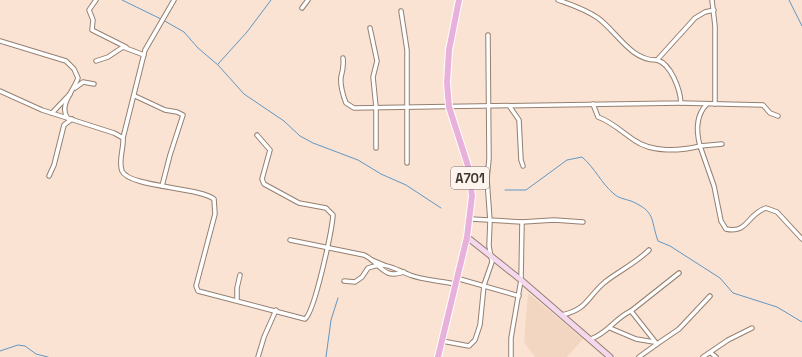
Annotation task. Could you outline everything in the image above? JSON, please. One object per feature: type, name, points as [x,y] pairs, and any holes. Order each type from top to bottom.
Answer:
[{"type":"main road","name":"A701","points":[[438,357],[471,219],[472,196],[469,169],[449,107],[447,67],[459,0]]},
{"type":"street","points":[[96,0],[89,10],[94,20],[92,30],[144,55]]},
{"type":"street","points":[[174,0],[144,55],[135,96],[123,138],[121,166],[123,174],[126,177],[141,182],[201,194],[214,199],[215,214],[197,288],[202,292],[276,310],[302,318],[307,317],[328,248],[333,215],[330,210],[319,206],[299,203],[264,184],[262,179],[270,150],[257,135]]},
{"type":"street","points":[[302,8],[308,0]]},
{"type":"street","points":[[558,0],[587,11],[598,18],[638,55],[664,63],[674,80],[681,104]]},
{"type":"street","points":[[712,0],[714,10],[715,104]]},
{"type":"street","points":[[657,60],[695,18],[706,12],[714,10]]},
{"type":"street","points":[[401,11],[407,50],[407,163]]},
{"type":"street","points":[[370,28],[376,51],[376,68],[373,77],[376,107],[376,148]]},
{"type":"street","points":[[442,341],[469,346],[475,340],[481,319],[484,285],[491,268],[487,180],[489,159],[488,35]]},
{"type":"street","points":[[0,41],[66,61],[74,69],[78,78],[64,108],[64,112],[67,117]]},
{"type":"street","points":[[96,61],[108,57],[121,48],[126,47]]},
{"type":"street","points":[[343,58],[344,69],[341,83],[346,103],[354,108],[510,107],[593,104],[715,104],[763,105],[770,113],[778,116]]},
{"type":"street","points":[[77,81],[94,84]]},
{"type":"street","points":[[52,113],[82,82]]},
{"type":"street","points":[[0,91],[13,98],[52,113],[114,133],[123,138]]},
{"type":"street","points":[[135,96],[165,110],[177,112],[183,115],[162,186]]},
{"type":"street","points":[[593,104],[598,117],[607,120],[634,141],[651,148],[688,148],[722,144]]},
{"type":"street","points":[[708,104],[700,111],[700,122],[697,126],[700,146],[714,186],[721,221],[726,229],[736,231],[742,228],[753,215],[766,208],[777,212],[802,239]]},
{"type":"street","points":[[510,107],[519,120],[521,160],[523,166]]},
{"type":"street","points":[[49,176],[54,165],[64,125],[72,119]]},
{"type":"street","points":[[471,219],[522,222],[554,220],[583,222]]},
{"type":"street","points":[[511,357],[511,338],[521,280],[522,222]]},
{"type":"street","points":[[467,237],[521,280],[610,357]]},
{"type":"street","points":[[290,240],[364,255],[386,266],[412,276],[484,285],[519,296]]},
{"type":"street","points":[[562,315],[582,307],[604,283],[639,260],[649,250]]},
{"type":"street","points":[[371,259],[376,266],[391,274],[404,272]]},
{"type":"street","points":[[344,281],[355,282],[362,277],[368,268],[386,266]]},
{"type":"street","points":[[591,339],[601,336],[622,317],[679,274]]},
{"type":"street","points":[[237,300],[237,288],[240,275]]},
{"type":"street","points":[[639,357],[655,343],[680,329],[710,296]]},
{"type":"street","points":[[258,357],[264,337],[276,310]]},
{"type":"street","points":[[631,311],[650,333],[655,343]]},
{"type":"street","points":[[610,328],[636,339],[655,343]]},
{"type":"street","points":[[703,357],[728,340],[752,328]]},
{"type":"street","points":[[711,353],[716,357]]},
{"type":"shaded area","points":[[528,293],[583,339],[567,357],[535,357],[524,342]]},
{"type":"waterway","points":[[122,0],[161,19]]},
{"type":"waterway","points":[[218,64],[247,32],[271,0]]},
{"type":"waterway","points":[[789,0],[802,26]]},
{"type":"waterway","points":[[163,20],[184,32],[198,48],[218,65],[244,94],[284,121],[300,136],[313,143],[358,160],[381,174],[406,185],[441,208]]},
{"type":"waterway","points":[[505,190],[526,190],[567,160],[582,157],[591,166],[609,190],[616,195],[639,205],[648,212],[653,221],[658,241],[670,246],[720,278],[733,293],[777,307],[802,322]]},
{"type":"waterway","points":[[326,357],[331,320],[338,298]]},
{"type":"waterway","points":[[0,351],[18,345],[25,346],[36,354],[48,357]]}]
